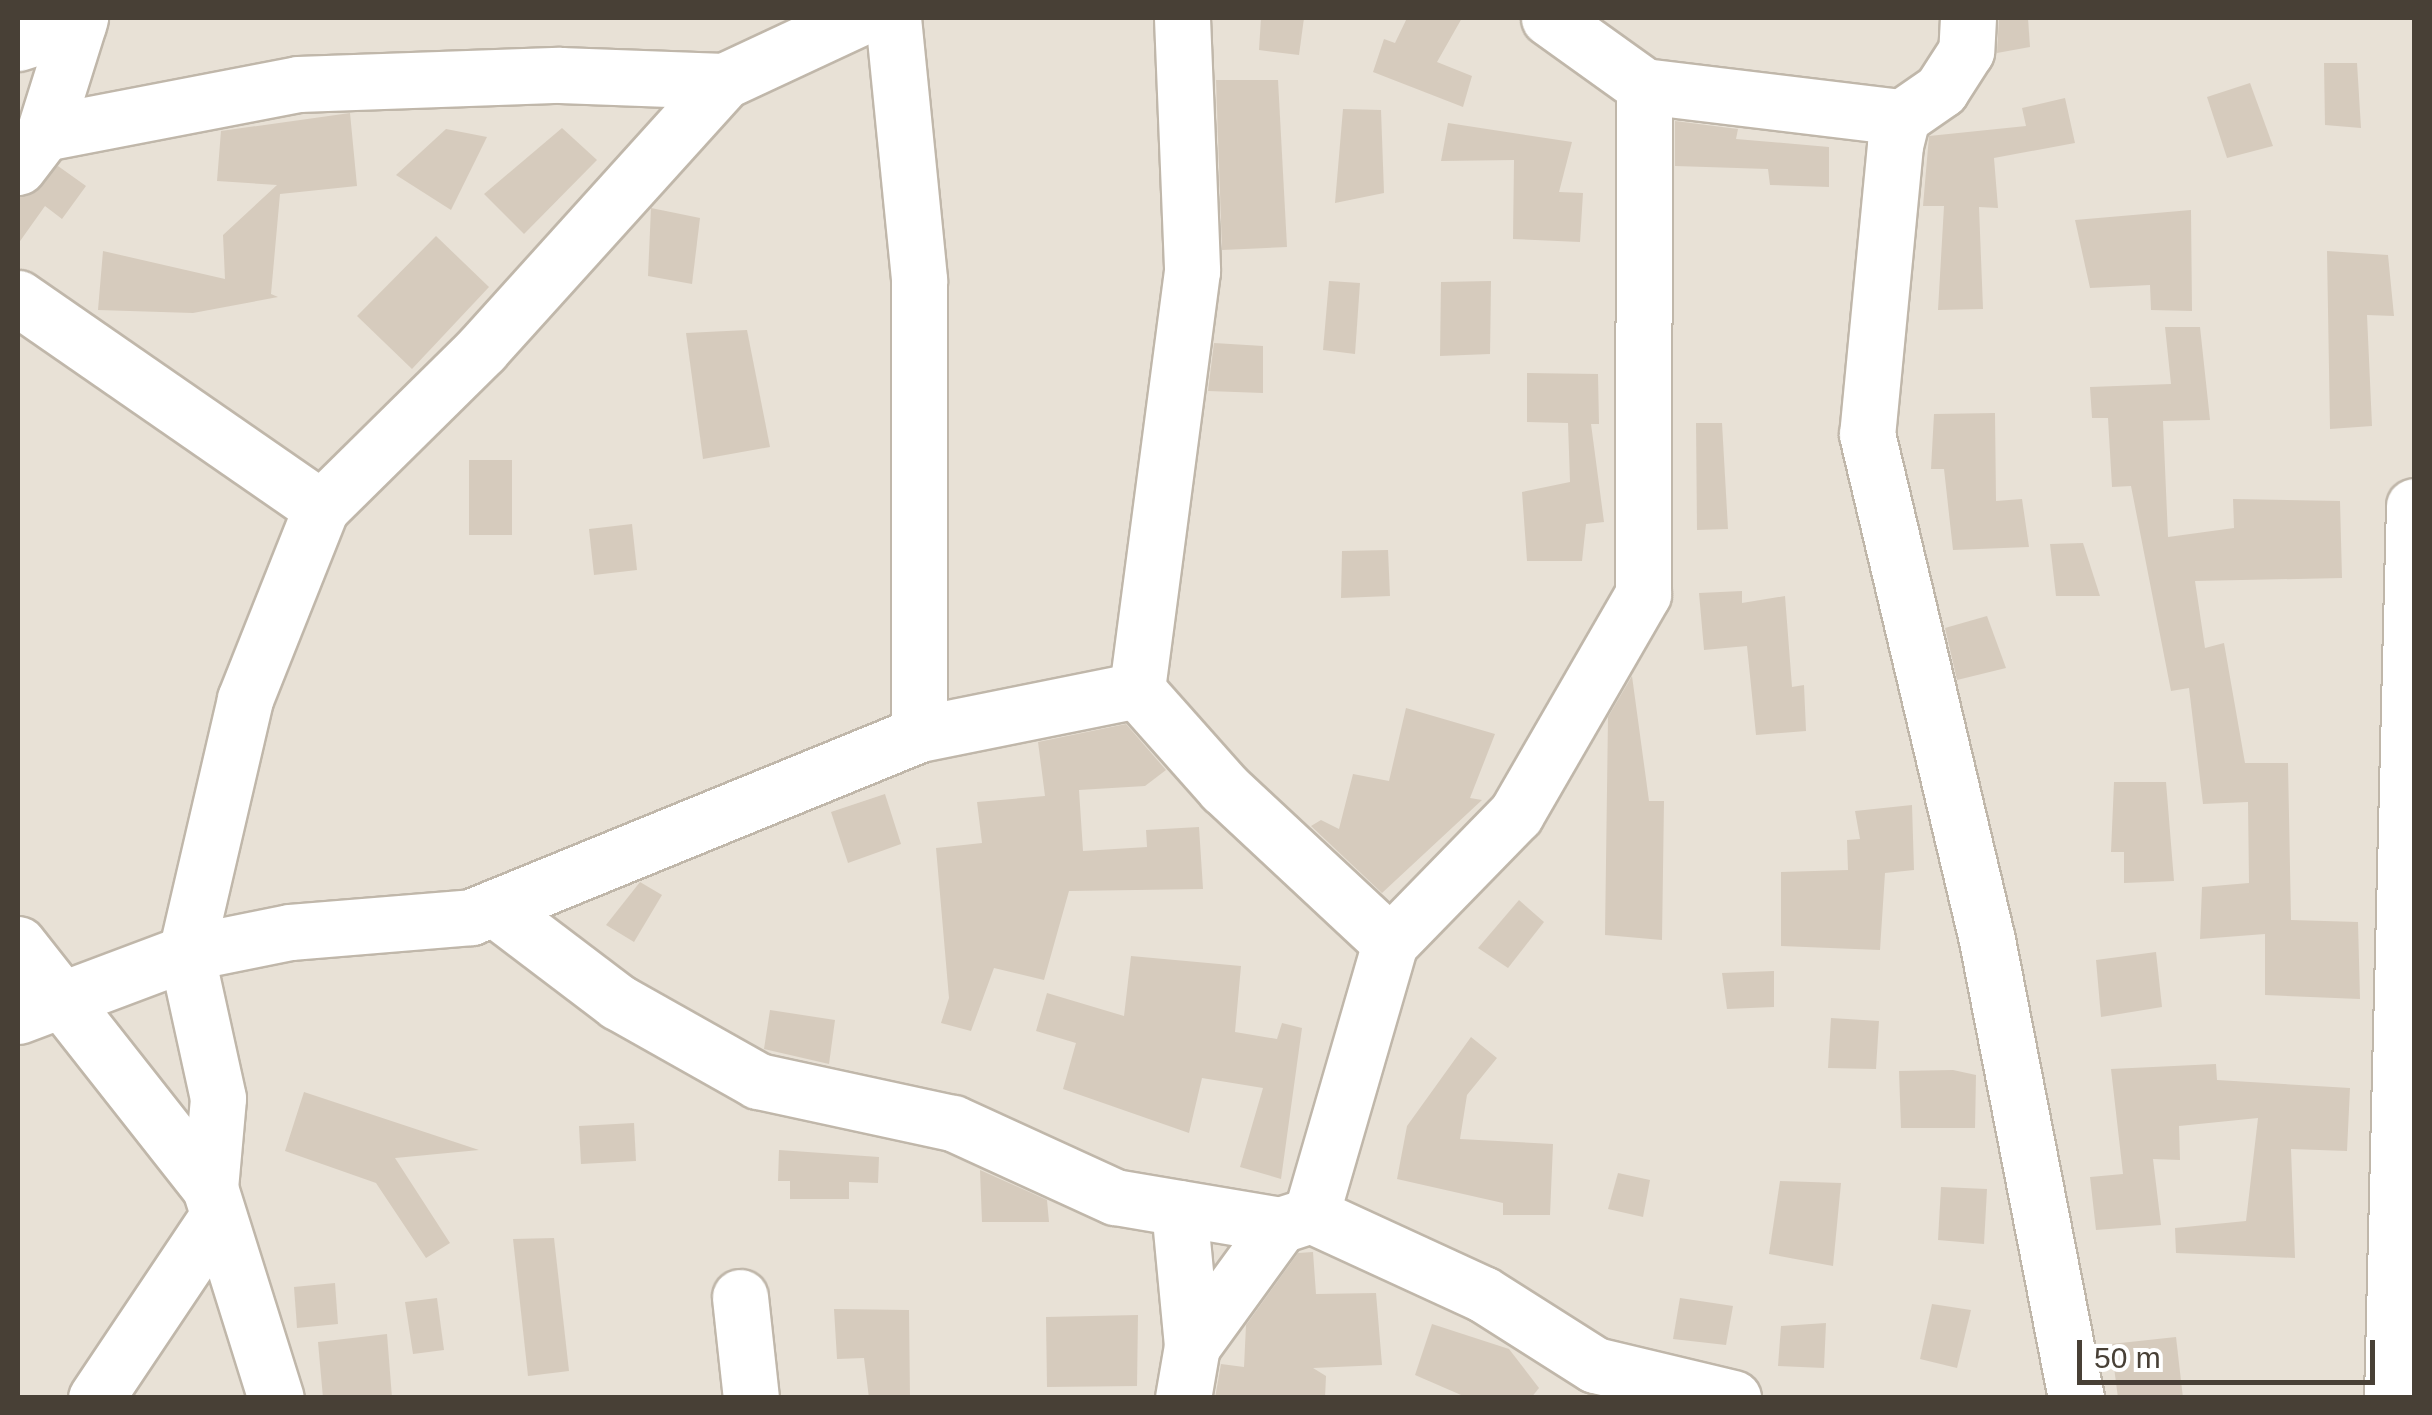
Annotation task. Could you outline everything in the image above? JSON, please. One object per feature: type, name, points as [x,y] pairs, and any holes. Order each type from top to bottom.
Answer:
[{"type":"street","points":[[276,1398],[213,1204],[218,1098],[186,952],[245,700],[321,508],[482,349],[724,82],[860,18]]},
{"type":"street","points":[[894,18],[918,280],[919,734]]},
{"type":"street","points":[[1182,18],[1192,271],[1137,690],[1224,788],[1390,942]]},
{"type":"street","points":[[1549,18],[1644,86],[1902,117]]},
{"type":"street","points":[[1968,18],[1966,51],[1949,77],[1902,117],[1875,294],[1867,434],[1991,958],[2076,1398]]},
{"type":"street","points":[[31,150],[79,21]]},
{"type":"street","points":[[18,43],[79,21]]},
{"type":"street","points":[[31,150],[298,84],[560,75],[724,82]]},
{"type":"street","points":[[1188,1372],[1295,1220],[1390,942],[1516,814],[1644,594],[1644,86]]},
{"type":"street","points":[[18,298],[321,508]]},
{"type":"street","points":[[2392,1398],[2414,506]]},
{"type":"street","points":[[43,1009],[186,952],[494,908],[919,734],[1137,690]]},
{"type":"street","points":[[494,908],[618,1002],[758,1081],[952,1123],[1115,1197],[1295,1220],[1482,1294],[1594,1381],[1733,1398]]},
{"type":"street","points":[[18,944],[43,1009],[213,1204]]},
{"type":"street","points":[[96,1398],[213,1204]]},
{"type":"street","points":[[1179,1208],[1188,1372]]},
{"type":"street","points":[[740,1297],[752,1398]]},
{"type":"shaded area","points":[[18,18],[2414,18],[2414,1397],[18,1397]]},
{"type":"building","points":[[1261,18],[1304,18],[1299,55],[1259,50]]},
{"type":"building","points":[[1407,18],[1462,18],[1437,62],[1472,76],[1463,107],[1373,72],[1384,39],[1395,43]]},
{"type":"building","points":[[1999,18],[2028,18],[2030,47],[1997,53]]},
{"type":"building","points":[[2324,63],[2357,63],[2361,128],[2325,125]]},
{"type":"building","points":[[1216,80],[1278,80],[1287,247],[1222,250]]},
{"type":"building","points":[[2250,83],[2273,146],[2227,158],[2207,97]]},
{"type":"building","points":[[2065,98],[2075,143],[1994,158],[1998,208],[1979,207],[1983,309],[1938,310],[1944,206],[1923,206],[1929,136],[2026,126],[2022,108]]},
{"type":"building","points":[[1343,109],[1381,110],[1384,193],[1335,203]]},
{"type":"building","points":[[350,113],[357,186],[280,194],[271,294],[278,297],[193,313],[98,310],[103,251],[225,279],[223,235],[277,185],[217,181],[221,131]]},
{"type":"building","points":[[1675,121],[1738,129],[1736,139],[1829,147],[1829,187],[1770,185],[1768,169],[1675,166]]},
{"type":"building","points":[[1448,123],[1572,142],[1559,192],[1583,193],[1580,242],[1513,239],[1514,160],[1441,161]]},
{"type":"building","points":[[562,128],[597,160],[524,234],[484,194]]},
{"type":"building","points":[[446,129],[487,137],[451,210],[396,175]]},
{"type":"building","points":[[58,166],[86,186],[62,219],[45,206],[18,244],[18,198]]},
{"type":"building","points":[[651,208],[700,218],[692,284],[648,276]]},
{"type":"building","points":[[2191,210],[2192,311],[2151,310],[2150,285],[2090,288],[2075,220]]},
{"type":"building","points":[[436,236],[489,287],[412,369],[357,316]]},
{"type":"building","points":[[2327,251],[2388,255],[2394,316],[2367,315],[2372,426],[2330,429]]},
{"type":"building","points":[[1329,281],[1360,283],[1355,354],[1323,350]]},
{"type":"building","points":[[1491,281],[1490,354],[1440,356],[1441,282]]},
{"type":"building","points":[[2165,327],[2200,327],[2210,420],[2163,421],[2168,537],[2234,528],[2233,499],[2340,501],[2342,578],[2195,581],[2205,648],[2224,643],[2245,763],[2288,763],[2291,920],[2358,922],[2360,999],[2265,995],[2265,934],[2200,939],[2202,887],[2249,883],[2248,802],[2203,804],[2189,688],[2171,691],[2131,486],[2112,487],[2108,418],[2092,418],[2090,387],[2171,384]]},
{"type":"building","points":[[747,330],[770,447],[703,459],[686,333]]},
{"type":"building","points":[[1214,343],[1263,346],[1263,393],[1208,391]]},
{"type":"building","points":[[1527,373],[1598,374],[1599,424],[1591,424],[1604,522],[1586,524],[1582,561],[1527,561],[1522,492],[1570,482],[1568,423],[1527,422]]},
{"type":"building","points":[[1995,413],[1996,501],[2022,499],[2029,547],[1953,550],[1944,469],[1931,469],[1934,414]]},
{"type":"building","points":[[1696,423],[1722,423],[1728,529],[1697,530]]},
{"type":"building","points":[[469,460],[512,460],[512,535],[469,535]]},
{"type":"building","points":[[632,524],[637,570],[594,575],[589,529]]},
{"type":"building","points":[[2083,543],[2100,596],[2056,596],[2050,544]]},
{"type":"building","points":[[1388,550],[1390,596],[1341,598],[1342,551]]},
{"type":"building","points":[[1742,591],[1742,603],[1785,596],[1792,687],[1804,685],[1806,731],[1756,735],[1747,646],[1704,650],[1699,593]]},
{"type":"building","points":[[1987,616],[2006,668],[1957,680],[1945,628]]},
{"type":"building","points":[[1632,676],[1649,801],[1664,801],[1662,940],[1605,935],[1608,717]]},
{"type":"building","points":[[1406,708],[1495,734],[1470,798],[1482,800],[1382,893],[1311,826],[1321,820],[1339,829],[1353,774],[1389,781]]},
{"type":"building","points":[[1126,724],[1166,770],[1145,786],[1079,790],[1083,851],[1147,847],[1146,830],[1199,827],[1203,889],[1069,891],[1044,980],[994,968],[971,1031],[941,1023],[949,998],[936,848],[982,843],[977,802],[1045,796],[1038,742]]},
{"type":"building","points":[[2114,782],[2166,782],[2174,881],[2124,883],[2124,852],[2111,852]]},
{"type":"building","points":[[885,794],[901,844],[848,863],[831,812]]},
{"type":"building","points":[[1912,805],[1914,870],[1885,873],[1880,950],[1781,946],[1781,872],[1848,870],[1847,840],[1860,839],[1855,811]]},
{"type":"building","points":[[640,882],[662,895],[634,942],[606,925]]},
{"type":"building","points":[[1519,900],[1544,922],[1508,968],[1478,948]]},
{"type":"building","points":[[2156,952],[2162,1007],[2101,1017],[2096,960]]},
{"type":"building","points":[[1131,956],[1241,966],[1235,1032],[1277,1039],[1282,1023],[1302,1028],[1281,1179],[1240,1167],[1263,1088],[1202,1078],[1189,1133],[1063,1089],[1076,1043],[1036,1031],[1047,993],[1124,1016]]},
{"type":"building","points":[[1774,971],[1774,1007],[1727,1009],[1722,973]]},
{"type":"building","points":[[770,1010],[835,1020],[829,1064],[764,1049]]},
{"type":"building","points":[[1831,1018],[1879,1021],[1876,1069],[1828,1068]]},
{"type":"building","points":[[1471,1037],[1497,1058],[1467,1095],[1460,1139],[1553,1144],[1550,1215],[1503,1215],[1503,1203],[1397,1179],[1407,1126]]},
{"type":"building","points":[[2216,1064],[2217,1080],[2350,1088],[2347,1151],[2291,1149],[2295,1258],[2176,1253],[2175,1228],[2246,1221],[2258,1118],[2179,1126],[2180,1160],[2153,1159],[2161,1225],[2096,1230],[2090,1177],[2123,1174],[2111,1069]]},
{"type":"building","points":[[1953,1070],[1976,1075],[1975,1128],[1901,1128],[1899,1071]]},
{"type":"building","points":[[304,1092],[479,1150],[395,1158],[450,1243],[426,1258],[376,1183],[285,1151]]},
{"type":"building","points":[[634,1123],[636,1161],[581,1164],[579,1126]]},
{"type":"building","points":[[779,1150],[879,1157],[878,1183],[849,1182],[849,1199],[790,1199],[790,1181],[778,1181]]},
{"type":"building","points":[[980,1170],[1047,1200],[1049,1222],[982,1222]]},
{"type":"building","points":[[1618,1173],[1650,1180],[1643,1217],[1608,1209]]},
{"type":"building","points":[[1780,1181],[1841,1183],[1833,1266],[1769,1254]]},
{"type":"building","points":[[1941,1187],[1987,1189],[1984,1244],[1938,1240]]},
{"type":"building","points":[[554,1238],[569,1371],[528,1376],[513,1239]]},
{"type":"building","points":[[1313,1252],[1316,1294],[1376,1293],[1382,1365],[1313,1368],[1326,1376],[1325,1398],[1215,1398],[1221,1364],[1244,1367],[1246,1325],[1298,1253]]},
{"type":"building","points":[[335,1283],[338,1324],[297,1328],[294,1287]]},
{"type":"building","points":[[437,1298],[444,1350],[413,1354],[405,1302]]},
{"type":"building","points":[[1680,1298],[1733,1306],[1726,1345],[1673,1339]]},
{"type":"building","points":[[1932,1304],[1971,1310],[1957,1368],[1920,1359]]},
{"type":"building","points":[[834,1309],[909,1310],[910,1398],[869,1398],[864,1358],[837,1359]]},
{"type":"building","points":[[1138,1315],[1137,1386],[1047,1387],[1046,1317]]},
{"type":"building","points":[[1826,1323],[1824,1368],[1778,1366],[1781,1326]]},
{"type":"building","points":[[1432,1324],[1509,1349],[1539,1388],[1531,1398],[1468,1398],[1415,1375]]},
{"type":"building","points":[[387,1334],[392,1398],[323,1398],[318,1342]]},
{"type":"building","points":[[2176,1337],[2183,1398],[2118,1398],[2111,1344]]}]
